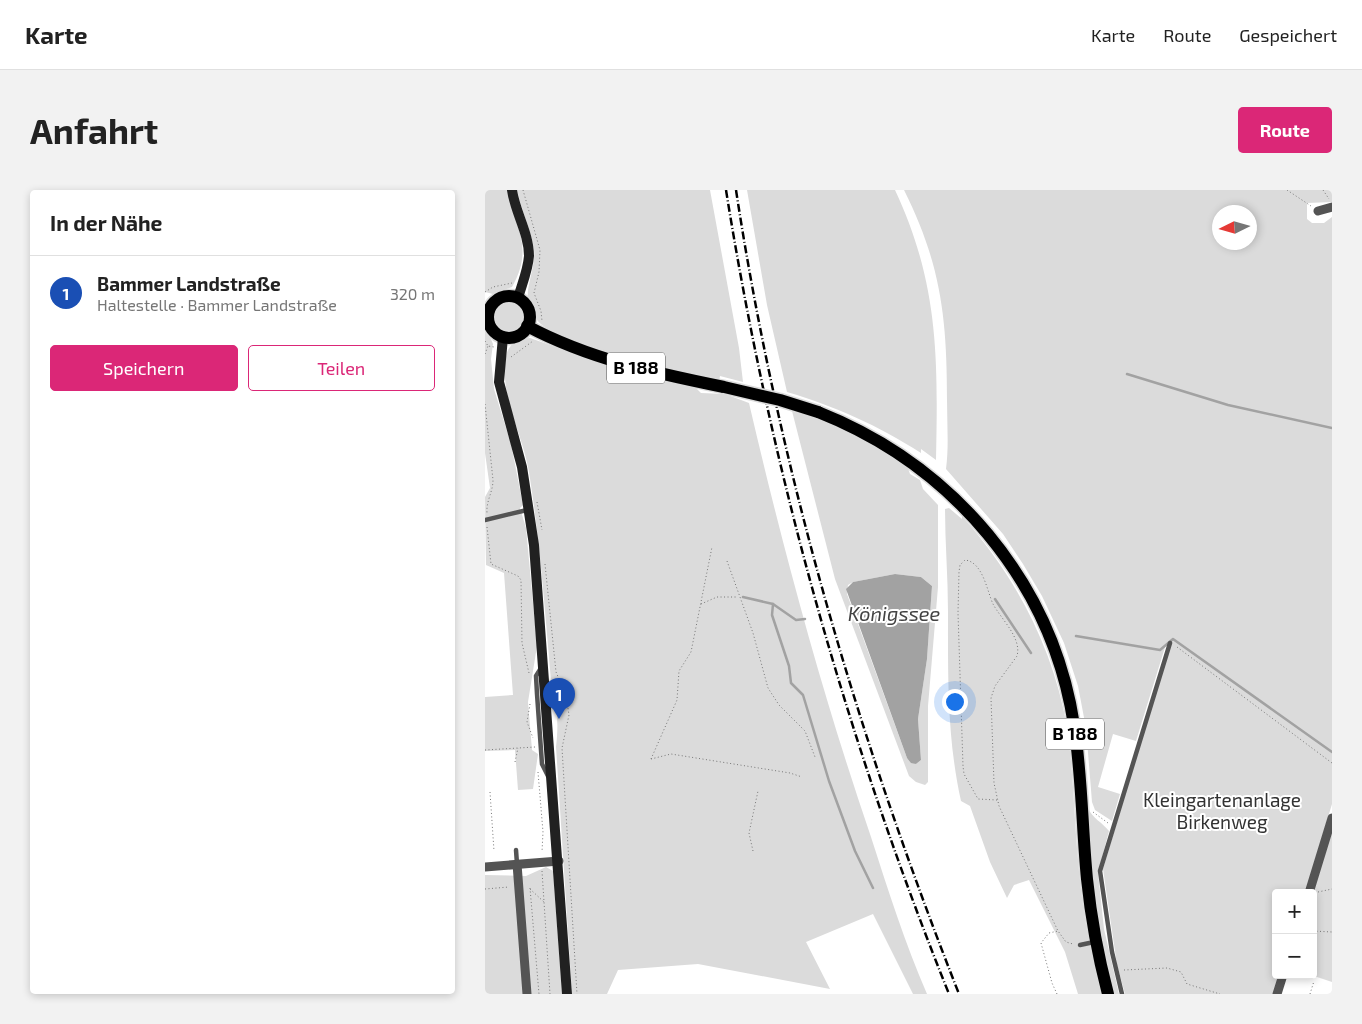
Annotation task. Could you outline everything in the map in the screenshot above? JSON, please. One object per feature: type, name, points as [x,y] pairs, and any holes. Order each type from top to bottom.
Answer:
[{"type":"main road","points":[[512,190],[525,234],[529,256],[518,298]]},
{"type":"main road","points":[[502,297],[518,298],[528,310],[527,326],[517,336],[503,337],[491,328],[488,305],[502,297]]},
{"type":"main road","name":"B 188","points":[[527,326],[611,361],[648,372],[780,400],[818,412],[877,440],[923,470],[961,503],[990,536],[1019,576],[1043,621],[1061,668],[1076,742],[1087,880],[1096,941],[1108,994]]},
{"type":"main road","points":[[503,337],[499,382],[522,467],[530,509],[545,666],[567,994]]},
{"type":"street","points":[[1318,211],[1331,206]]},
{"type":"street","points":[[1310,889],[1332,818]]},
{"type":"street","points":[[485,867],[559,861]]},
{"type":"street","points":[[517,864],[527,994]]},
{"type":"street","points":[[1277,994],[1282,979]]},
{"type":"lane","points":[[486,520],[530,509]]},
{"type":"lane","points":[[1122,994],[1107,928],[1100,871],[1170,643]]},
{"type":"lane","points":[[516,850],[517,864]]},
{"type":"lane","points":[[1080,944],[1096,941]]},
{"type":"path","points":[[1287,190],[1318,211]]},
{"type":"path","points":[[1323,190],[1328,196],[1331,206]]},
{"type":"path","points":[[485,290],[504,284],[516,284]]},
{"type":"path","points":[[529,289],[534,290],[541,311],[541,325]]},
{"type":"path","points":[[514,353],[531,344],[535,339]]},
{"type":"path","points":[[485,341],[488,346],[494,348]]},
{"type":"path","points":[[485,354],[488,346]]},
{"type":"path","points":[[485,404],[493,480],[493,489],[486,505],[489,561],[491,564],[518,576],[521,580],[522,643],[532,680]]},
{"type":"path","points":[[712,547],[691,652],[679,671],[677,700],[651,759],[671,754],[790,773],[802,777]]},
{"type":"path","points":[[997,800],[978,799],[964,774],[958,613],[959,572],[960,565],[965,560],[975,565],[982,576],[993,604],[1008,627],[1019,650],[1017,656],[995,686],[991,698],[994,782],[997,800],[1015,843],[1058,931],[1066,942],[1080,944]]},
{"type":"path","points":[[727,561],[738,597],[753,633],[768,688],[779,705],[805,731],[815,757]]},
{"type":"path","points":[[701,604],[717,597],[738,597]]},
{"type":"path","points":[[1170,643],[1332,763]]},
{"type":"path","points":[[485,750],[536,746],[527,722],[531,701]]},
{"type":"path","points":[[515,762],[518,748]]},
{"type":"path","points":[[538,766],[543,832],[541,862],[549,994]]},
{"type":"path","points":[[753,852],[749,833],[758,791]]},
{"type":"path","points":[[490,792],[494,851]]},
{"type":"path","points":[[530,888],[539,994]]},
{"type":"path","points":[[1317,892],[1332,889]]},
{"type":"path","points":[[1057,994],[1051,983],[1041,943],[1049,933],[1058,931]]},
{"type":"path","points":[[1317,931],[1332,932]]},
{"type":"path","points":[[1116,972],[1167,968],[1181,972],[1187,984],[1220,994]]},
{"type":"path","points":[[1310,994],[1314,981]]},
{"type":"green space","points":[[485,190],[508,190],[523,249],[522,261],[512,287],[493,294],[485,292]]},
{"type":"green space","points":[[517,190],[710,190],[739,348],[743,382],[720,376],[719,381],[702,378],[619,357],[563,338],[544,327],[535,316],[528,298],[528,288],[534,262],[534,249]]},
{"type":"green space","points":[[747,190],[895,190],[920,258],[933,322],[937,388],[936,460],[921,449],[921,453],[889,434],[856,418],[787,392],[767,305]]},
{"type":"green space","name":"Kleingartenanlage Birkenweg","points":[[904,190],[1332,190],[1332,202],[1307,203],[1307,219],[1312,223],[1324,223],[1332,217],[1332,804],[1306,889],[1272,889],[1272,979],[1278,979],[1274,994],[1125,994],[1117,965],[1103,869],[1170,645],[1166,644],[1136,741],[1113,734],[1098,787],[1120,794],[1112,821],[1095,810],[1092,802],[1086,728],[1078,686],[1064,643],[1042,596],[1003,534],[946,469],[948,443],[947,370],[943,317],[934,267],[926,242]]},
{"type":"green space","points":[[509,303],[519,307],[523,317],[519,327],[509,331],[499,327],[495,317],[499,307]]},
{"type":"green space","points":[[485,325],[493,344],[491,359],[494,389],[511,444],[523,505],[520,508],[526,528],[537,646],[528,702],[532,750],[538,754],[533,789],[518,790],[515,750],[485,751],[485,697],[513,695],[504,573],[486,565],[485,497],[490,488],[485,453]]},
{"type":"green space","points":[[530,338],[621,370],[695,387],[701,393],[725,394],[749,403],[790,567],[836,729],[897,916],[927,994],[913,994],[873,914],[806,942],[830,989],[698,964],[618,970],[607,994],[572,994],[556,747],[557,714],[551,681],[533,498],[526,458],[509,401],[505,372],[507,352],[511,346],[517,341]]},
{"type":"green space","points":[[792,411],[829,423],[881,450],[908,468],[910,474],[920,480],[923,489],[938,505],[938,587],[928,706],[928,782],[925,785],[916,782],[909,776],[835,579]],"holes":[[[895,574],[921,577],[932,586],[927,659],[918,719],[921,760],[916,764],[907,758],[847,594],[848,585],[853,582]]]},
{"type":"green space","points":[[949,508],[962,519],[962,516],[981,539],[1015,588],[1042,641],[1061,697],[1071,763],[1077,853],[1087,933],[1102,994],[1078,994],[1065,952],[1029,880],[1014,885],[1007,898],[990,862],[970,806],[961,801],[953,754],[949,707],[945,509]]},
{"type":"green space","points":[[1087,807],[1092,815],[1109,831],[1098,873],[1104,929],[1119,994],[1114,994],[1111,983],[1094,897]]},
{"type":"green space","points":[[1332,830],[1332,982],[1317,977],[1317,889],[1314,889]]},
{"type":"green space","points":[[546,867],[553,871],[562,994],[485,994],[485,875],[526,876]]},
{"type":"water","name":"Königssee","points":[[895,574],[921,577],[932,586],[927,659],[918,719],[921,760],[916,764],[911,763],[907,758],[846,589],[853,582]]},
{"type":"waterway","points":[[1127,374],[1228,405],[1332,428]]},
{"type":"waterway","points":[[743,597],[773,604],[796,620],[805,619]]},
{"type":"waterway","points":[[995,599],[1031,653]]},
{"type":"waterway","points":[[773,604],[772,615],[789,666],[791,683],[803,695],[829,781],[855,851],[873,888]]},
{"type":"waterway","points":[[1076,636],[1160,650],[1173,639],[1332,752]]},
{"type":"railway","points":[[726,190],[765,396],[788,497],[815,598],[844,699],[876,798],[949,994]]},
{"type":"railway","points":[[736,190],[753,293],[774,396],[825,598],[887,798],[959,994]]},
{"type":"place","name":"Bammer Landstraße","points":[[559,719]]}]
